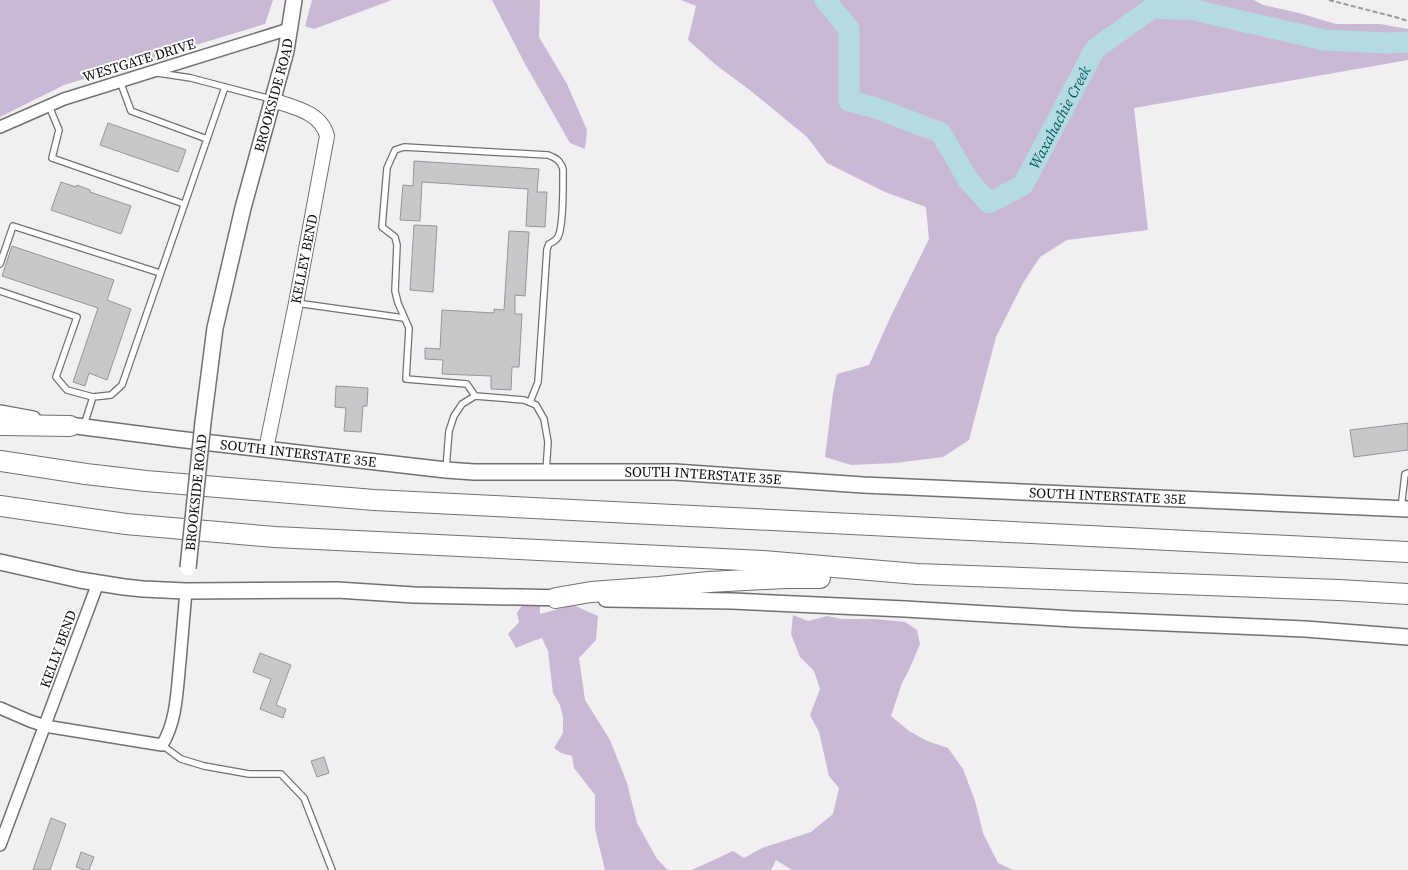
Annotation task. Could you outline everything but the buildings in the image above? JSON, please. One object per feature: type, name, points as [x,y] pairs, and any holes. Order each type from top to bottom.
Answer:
[{"type":"highway","points":[[0,425],[77,427]]},
{"type":"highway","points":[[0,461],[146,481],[374,500],[1408,552]]},
{"type":"highway","points":[[0,506],[126,524],[275,537],[763,561],[917,574],[1408,594]]},
{"type":"highway","points":[[556,598],[591,592],[708,582],[917,574]]},
{"type":"main road","name":"BROOKSIDE ROAD","points":[[186,591],[202,422],[215,328],[243,208],[286,51],[294,0]]},
{"type":"main road","name":"SOUTH INTERSTATE 35E","points":[[0,413],[77,427],[474,472],[675,472],[863,485],[1404,509]]},
{"type":"main road","points":[[0,562],[98,583],[124,587],[186,591],[338,590],[414,595],[732,601],[1073,619],[1244,625],[1408,637]]},
{"type":"street","name":"WESTGATE DRIVE","points":[[0,126],[64,99],[289,29]]},
{"type":"street","name":"KELLEY BEND","points":[[266,449],[296,303],[327,136],[325,129],[318,119],[272,100]]},
{"type":"street","name":"KELLY BEND","points":[[45,726],[98,583]]},
{"type":"street","name":"BROOKSIDE ROAD","points":[[162,745],[168,736],[171,726],[177,694],[186,591]]},
{"type":"street","points":[[0,708],[45,726],[162,745]]},
{"type":"street","points":[[0,845],[45,726]]},
{"type":"lane","points":[[150,72],[191,78],[272,100]]},
{"type":"lane","points":[[120,82],[131,111],[207,139]]},
{"type":"lane","points":[[0,291],[77,317],[56,377],[67,390],[93,398],[111,396],[122,385],[225,86]]},
{"type":"lane","points":[[49,106],[58,130],[52,158],[184,204]]},
{"type":"lane","points":[[475,396],[467,384],[406,379],[409,328],[394,291],[397,245],[395,237],[382,227],[387,168],[395,150],[404,147],[548,155],[561,162],[564,169],[561,225],[559,236],[546,249],[538,382],[530,402]]},
{"type":"lane","points":[[0,264],[13,226],[160,273]]},
{"type":"lane","points":[[296,303],[404,318]]},
{"type":"lane","points":[[446,470],[449,431],[454,416],[462,404],[475,396],[524,400],[536,405],[544,420],[548,442],[546,472]]},
{"type":"lane","points":[[77,427],[93,398]]},
{"type":"lane","points":[[1404,509],[1405,474],[1408,473]]},
{"type":"lane","points":[[162,745],[181,759],[204,766],[249,774],[280,774],[304,798],[332,870]]},
{"type":"path","points":[[1329,0],[1408,21]]},
{"type":"shaded area","points":[[0,0],[273,0],[265,24],[64,85],[0,117]]},
{"type":"shaded area","points":[[312,0],[392,0],[314,29],[305,26]]},
{"type":"shaded area","points":[[492,0],[540,0],[539,37],[567,84],[587,130],[585,149],[570,143],[525,64]]},
{"type":"shaded area","points":[[681,0],[1254,0],[1263,5],[1336,24],[1380,24],[1408,29],[1408,60],[1134,108],[1148,230],[1067,240],[1040,257],[1023,283],[996,337],[969,440],[943,457],[895,463],[851,465],[825,457],[837,374],[869,365],[929,239],[926,207],[885,192],[827,163],[807,137],[716,65],[688,40],[696,6]]},
{"type":"shaded area","points":[[524,602],[540,604],[540,614],[573,605],[598,616],[596,640],[579,658],[585,700],[610,740],[627,783],[637,823],[657,859],[668,870],[605,870],[595,829],[595,795],[574,768],[572,756],[561,753],[554,748],[563,733],[563,717],[560,705],[553,693],[548,651],[542,638],[516,648],[508,634],[519,622],[517,613]]},
{"type":"shaded area","points":[[793,615],[808,621],[827,616],[842,619],[875,619],[905,622],[917,630],[920,644],[902,683],[891,716],[909,731],[927,741],[948,748],[963,769],[975,801],[983,833],[998,863],[1013,870],[792,870],[776,860],[771,870],[692,870],[733,851],[744,858],[762,848],[811,832],[833,814],[839,788],[829,776],[819,732],[810,715],[820,689],[814,671],[800,657],[791,634]]},
{"type":"waterway","name":"Waxahachie Creek","points":[[825,0],[849,29],[849,101],[876,108],[941,133],[968,180],[989,203],[1023,185],[1095,49],[1152,8],[1194,10],[1324,40],[1408,42]]}]
